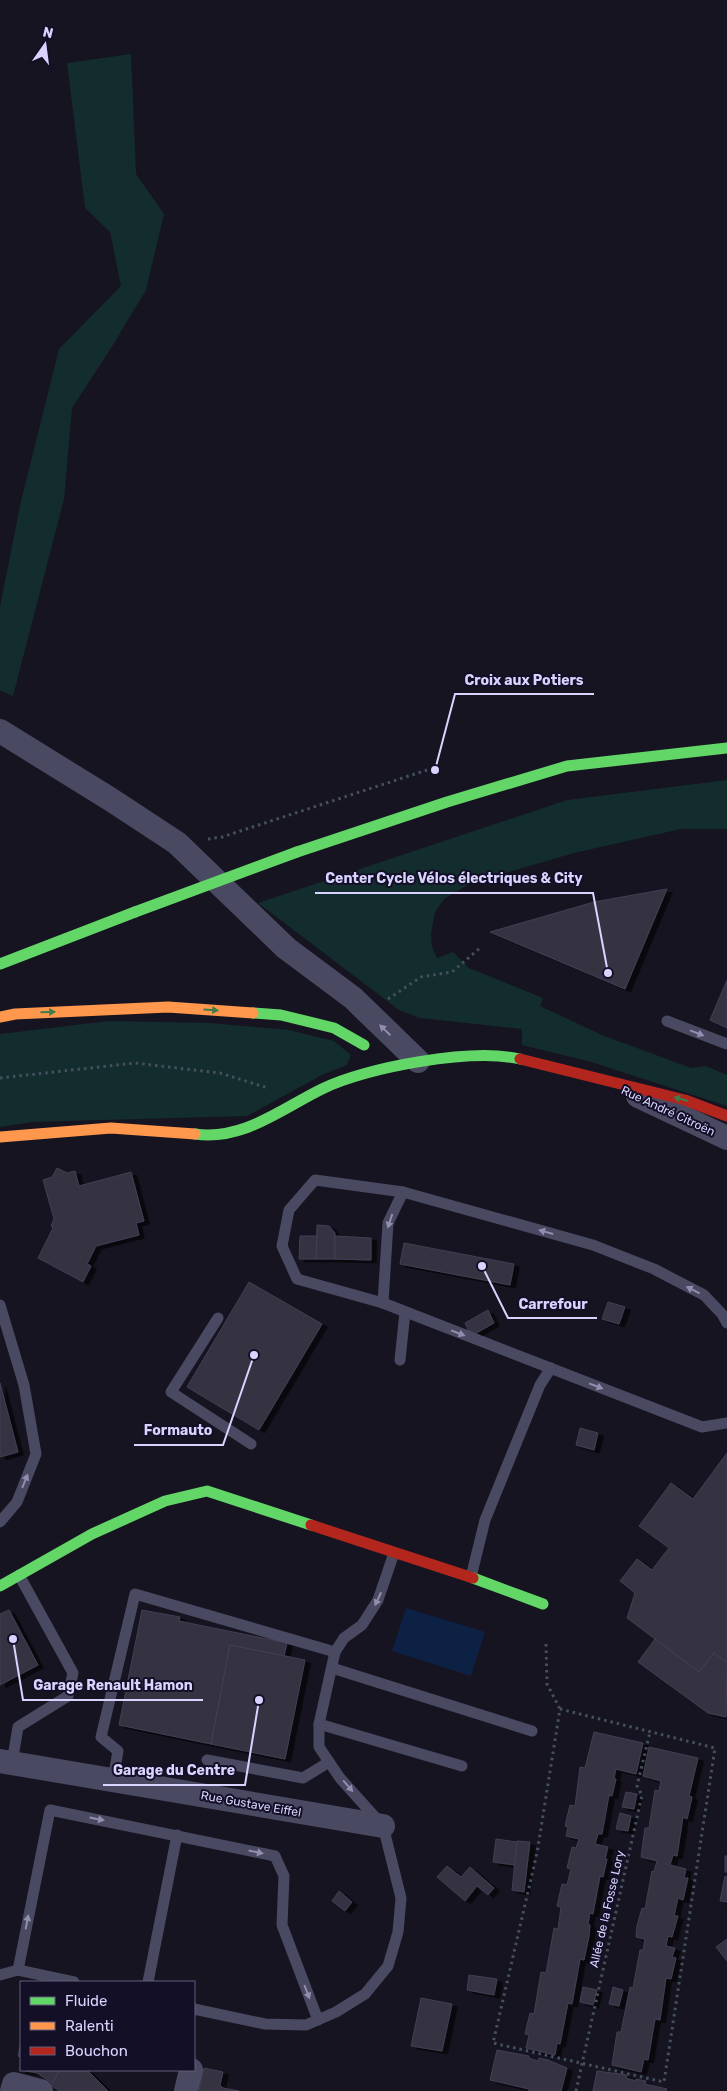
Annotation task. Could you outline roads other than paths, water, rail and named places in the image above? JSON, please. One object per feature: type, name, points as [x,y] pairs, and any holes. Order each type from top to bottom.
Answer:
[{"type":"street","points":[[0,731],[110,798],[177,843],[286,948],[353,998],[418,1061]]},
{"type":"street","points":[[0,964],[297,852],[447,802],[567,766],[727,748]]},
{"type":"street","points":[[353,998],[365,1034],[364,1045]]},
{"type":"street","points":[[0,1017],[15,1014],[168,1007],[281,1015],[334,1028],[364,1045],[390,1067]]},
{"type":"street","name":"Rue André Citroën","points":[[0,1137],[111,1128],[181,1132],[210,1136],[247,1129],[324,1088],[390,1067],[418,1061],[465,1056],[514,1058],[684,1100],[727,1116]]},
{"type":"street","name":"Rue André Citroën","points":[[610,1083],[727,1138]]},
{"type":"street","points":[[0,1586],[92,1534],[165,1501],[207,1491],[471,1577],[543,1604]]},
{"type":"street","name":"Rue Gustave Eiffel","points":[[6,1762],[383,1826]]},
{"type":"street","points":[[186,2091],[191,2071]]},
{"type":"street","points":[[12,2091],[14,2084],[41,2091]]},
{"type":"lane","points":[[668,1021],[727,1044]]},
{"type":"lane","points":[[727,1323],[722,1314],[704,1295],[645,1266],[593,1245],[403,1192],[315,1180],[289,1210],[282,1246],[297,1279],[384,1303],[702,1427],[727,1423]]},
{"type":"lane","points":[[384,1303],[388,1223],[403,1192]]},
{"type":"lane","points":[[0,1305],[24,1385],[36,1454],[17,1502],[0,1522]]},
{"type":"lane","points":[[400,1360],[405,1312]]},
{"type":"lane","points":[[218,1318],[171,1392],[251,1444]]},
{"type":"lane","points":[[471,1577],[485,1520],[540,1385],[551,1368]]},
{"type":"lane","points":[[195,2009],[265,2024],[306,2025],[366,1994],[388,1966],[398,1932],[401,1898],[383,1826],[319,1748],[319,1724],[335,1652],[344,1638],[362,1625],[378,1600],[394,1553]]},
{"type":"lane","points":[[6,1762],[18,1727],[68,1696],[73,1673],[19,1575]]},
{"type":"lane","points":[[113,1780],[118,1751],[101,1737],[135,1594],[335,1652]]},
{"type":"lane","points":[[332,1668],[532,1731]]},
{"type":"lane","points":[[319,1724],[462,1766]]},
{"type":"lane","points":[[207,1760],[303,1778],[329,1762]]},
{"type":"lane","points":[[18,1970],[50,1810],[275,1856],[284,1876],[282,1925],[318,2020]]},
{"type":"lane","points":[[148,1981],[177,1835]]},
{"type":"lane","points":[[0,1975],[18,1970],[69,1981]]},
{"type":"water","points":[[406,1608],[485,1632],[471,1676],[392,1651]]},
{"type":"place","name":"Croix aux Potiers","points":[[435,770]]},
{"type":"place","name":"Center Cycle Vélos électriques & City","points":[[608,973]]},
{"type":"place","name":"Carrefour","points":[[482,1266]]},
{"type":"place","name":"Formauto","points":[[254,1355]]},
{"type":"place","name":"Garage Renault Hamon","points":[[13,1639]]},
{"type":"place","name":"Garage du Centre","points":[[259,1700]]}]
